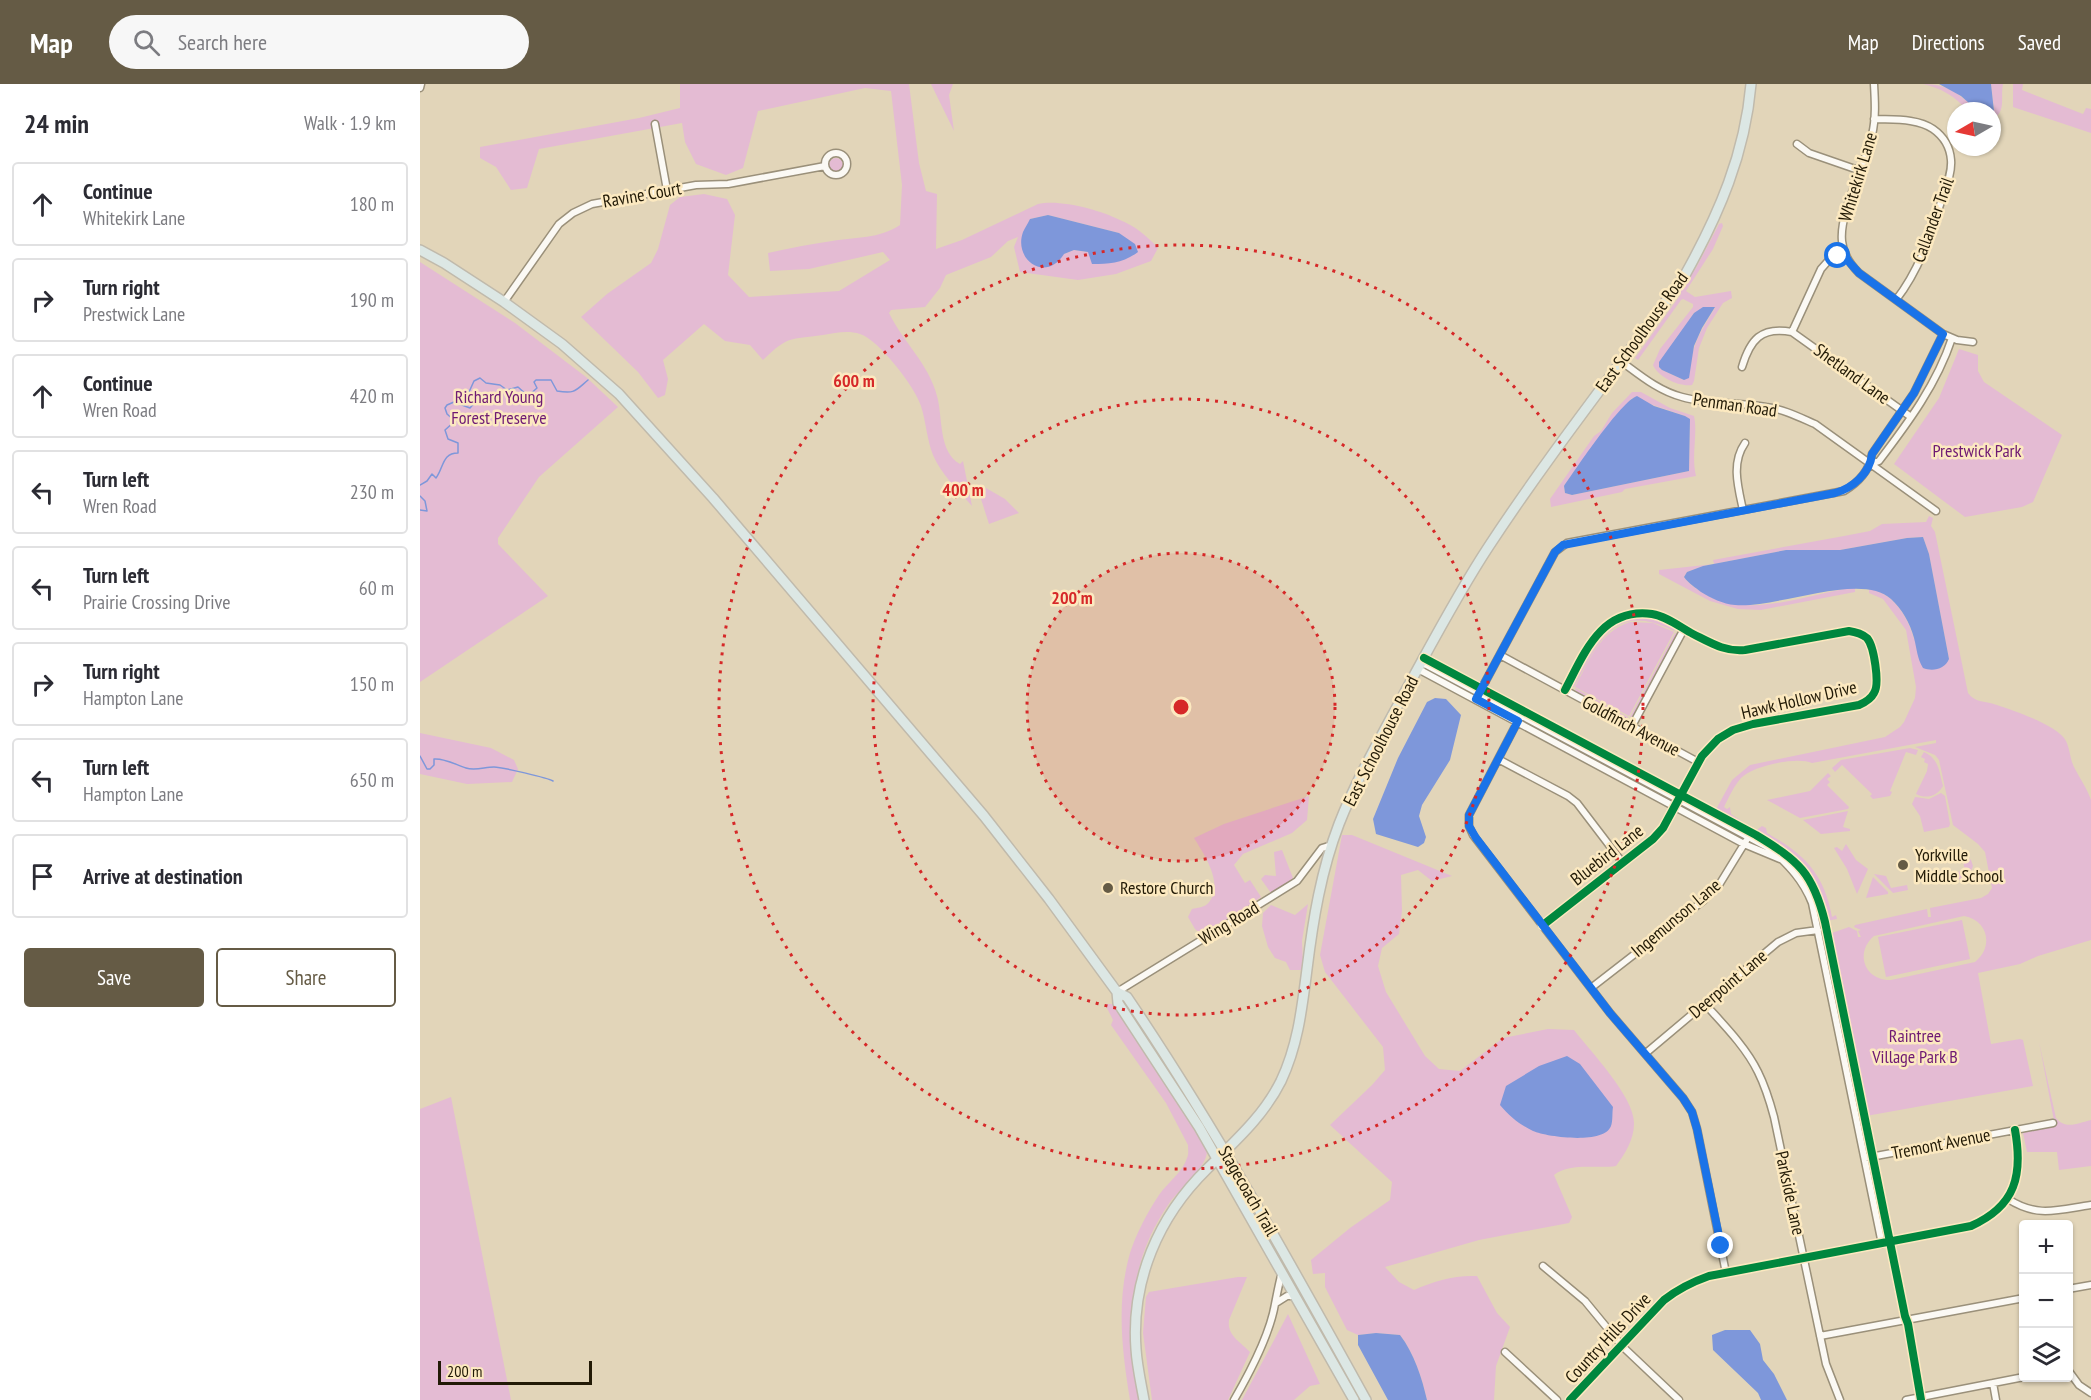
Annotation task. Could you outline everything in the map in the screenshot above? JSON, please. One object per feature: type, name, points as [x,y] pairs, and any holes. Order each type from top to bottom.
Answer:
[{"type":"main road","name":"East Schoolhouse Road","points":[[1144,1400],[1136,1337],[1136,1312],[1141,1282],[1152,1249],[1177,1202],[1240,1137],[1272,1098],[1293,1051],[1303,1006],[1314,918],[1332,845],[1353,790],[1419,665],[1468,580],[1507,519],[1696,256],[1716,217],[1737,163],[1751,84]]},
{"type":"main road","name":"Stagecoach Trail","points":[[420,250],[504,302],[562,344],[609,385],[667,446],[984,816],[1049,899],[1117,992],[1127,997],[1184,1083],[1226,1151],[1366,1400]]},
{"type":"main road","name":"Stagecoach Trail","points":[[1117,992],[1118,1003],[1166,1074],[1218,1159],[1353,1400]]},
{"type":"street","name":"Whitekirk Lane","points":[[1844,254],[1841,240],[1842,226],[1870,144],[1874,119],[1874,84]]},
{"type":"street","name":"Callander Trail","points":[[1874,119],[1913,122],[1930,127],[1943,138],[1951,156],[1948,179],[1923,255],[1910,281],[1896,300]]},
{"type":"street","points":[[655,124],[667,190]]},
{"type":"street","points":[[1797,144],[1809,153],[1861,171]]},
{"type":"street","name":"Ravine Court","points":[[504,302],[554,230],[565,218],[592,204],[696,185],[728,184],[825,166]]},
{"type":"street","points":[[1742,367],[1749,349],[1760,336],[1774,330],[1792,332],[1821,268],[1829,260],[1844,254],[1859,273],[1943,334],[1973,342]]},
{"type":"street","name":"Shetland Lane","points":[[1792,332],[1911,417]]},
{"type":"street","points":[[1871,464],[1872,454],[1924,376],[1943,334]]},
{"type":"street","points":[[1478,695],[1555,552],[1563,545],[1844,491],[1855,483],[1871,464],[1880,461],[1936,376],[1952,338]]},
{"type":"street","name":"Penman Road","points":[[1622,362],[1657,387],[1680,397],[1706,402],[1768,407],[1793,414],[1815,424],[1936,511]]},
{"type":"street","points":[[1743,510],[1736,460],[1745,443]]},
{"type":"street","name":"Hawk Hollow Drive","points":[[1565,690],[1593,639],[1603,628],[1618,618],[1637,614],[1653,614],[1719,647],[1732,650],[1850,631],[1865,637],[1871,644],[1877,682],[1874,694],[1867,701],[1860,705],[1753,724],[1733,730],[1718,740],[1698,762],[1677,803]]},
{"type":"street","points":[[1632,726],[1684,629]]},
{"type":"street","name":"Goldfinch Avenue","points":[[1500,655],[1698,762]]},
{"type":"street","points":[[1419,665],[1783,861],[1795,872],[1805,886],[1818,930],[1882,1244]]},
{"type":"street","points":[[1520,718],[1469,815],[1469,826],[1591,988],[1683,1098],[1692,1112],[1726,1273]]},
{"type":"street","points":[[1498,759],[1577,803],[1623,862]]},
{"type":"street","name":"Bluebird Lane","points":[[1543,925],[1653,839],[1663,828],[1677,803]]},
{"type":"street","name":"Ingemunson Lane","points":[[1591,988],[1703,901],[1732,867],[1746,841]]},
{"type":"street","name":"Wing Road","points":[[1117,992],[1297,881],[1322,848],[1332,845]]},
{"type":"street","name":"Deerpoint Lane","points":[[1646,1053],[1778,942],[1796,933],[1818,930]]},
{"type":"street","name":"Parkside Lane","points":[[1705,1004],[1758,1070],[1768,1095],[1826,1364],[1840,1400]]},
{"type":"street","name":"Tremont Avenue","points":[[1865,1158],[2053,1123]]},
{"type":"street","name":"Country Hills Drive","points":[[1570,1400],[1664,1300],[1678,1289],[1695,1281],[1971,1226],[1985,1221],[2008,1199],[2015,1185],[2019,1155],[2016,1130]]},
{"type":"street","points":[[2008,1199],[2023,1208],[2035,1211],[2091,1205]]},
{"type":"street","points":[[1543,1266],[1594,1310],[1622,1346],[1679,1400]]},
{"type":"street","points":[[1234,1400],[1258,1353],[1276,1303],[1275,1296],[1282,1272]]},
{"type":"street","points":[[2073,1288],[2091,1285]]},
{"type":"street","points":[[1276,1303],[1287,1296],[1295,1296]]},
{"type":"street","points":[[1820,1336],[2019,1299]]},
{"type":"street","points":[[1505,1352],[1557,1400]]},
{"type":"street","points":[[2073,1377],[2079,1385],[2091,1393]]},
{"type":"street","points":[[1906,1400],[2019,1378]]},
{"type":"street","points":[[1993,1383],[1996,1400]]},
{"type":"green space","points":[[680,84],[909,84],[919,163],[926,191],[937,194],[936,249],[962,240],[1038,204],[1047,203],[1080,206],[1112,216],[1136,228],[1158,248],[1151,261],[1116,274],[1078,280],[1020,272],[1014,247],[1018,237],[1008,241],[991,257],[946,275],[940,288],[925,307],[891,310],[889,313],[895,324],[922,363],[933,384],[939,404],[945,443],[953,458],[960,464],[963,461],[972,506],[950,482],[936,462],[929,443],[921,406],[912,388],[886,354],[860,334],[842,332],[790,340],[784,342],[763,360],[750,345],[725,341],[704,324],[663,360],[668,379],[665,395],[658,398],[638,372],[581,317],[607,294],[651,263],[658,249],[670,205],[680,197],[704,194],[727,199],[735,215],[728,275],[749,297],[839,291],[890,260],[883,252],[809,269],[770,271],[768,253],[816,243],[876,235],[900,225],[902,185],[891,91],[865,88],[758,111],[743,168],[726,175],[696,164],[685,142],[682,123],[539,149],[527,188],[511,190],[496,167],[480,158],[480,147],[639,118],[680,108]],"holes":[[[1048,215],[1119,233],[1088,252],[1074,250],[1064,254],[1030,219]]]},
{"type":"green space","points":[[931,84],[953,84],[949,95],[954,131]]},
{"type":"green space","points":[[1923,84],[1947,88],[1968,102],[1959,102],[1936,88]]},
{"type":"green space","points":[[1991,84],[2003,84],[2001,108],[2001,102],[1993,102]]},
{"type":"green space","points":[[2013,84],[2023,84],[2022,90],[2083,114],[2086,108],[2091,109],[2091,133],[2013,107]]},
{"type":"green space","points":[[833,158],[839,158],[843,165],[839,172],[833,172],[829,168],[829,162]]},
{"type":"green space","points":[[1722,223],[1723,226],[1713,249],[1686,291],[1695,297],[1731,291],[1732,298],[1723,303],[1707,328],[1699,348],[1692,385],[1681,384],[1664,377],[1653,365],[1660,349],[1693,304],[1681,300],[1638,360],[1635,358],[1681,294],[1681,289],[1696,268],[1719,224]],"holes":[[[1715,308],[1696,343],[1690,369],[1684,380],[1662,370],[1659,367],[1694,313]]]},
{"type":"green space","name":"Richard Young Forest Preserve","points":[[420,262],[515,323],[586,377],[618,407],[539,477],[498,538],[498,544],[548,596],[420,682]]},
{"type":"green space","name":"Prestwick Park","points":[[1959,349],[1978,355],[1978,371],[1984,382],[2062,435],[2033,502],[2022,507],[1965,517],[1894,464],[1939,398]]},
{"type":"green space","points":[[1632,392],[1641,392],[1670,408],[1694,416],[1696,476],[1625,489],[1622,492],[1551,507],[1550,499],[1612,413]],"holes":[[[1632,398],[1690,419],[1689,471],[1572,495],[1565,493],[1564,486]]]},
{"type":"green space","points":[[979,484],[1005,499],[1019,513],[989,524]]},
{"type":"green space","name":"Raintree Village Park B","points":[[1929,516],[1933,518],[1931,526],[1935,532],[1968,693],[1977,700],[2035,719],[2054,729],[2066,741],[2073,764],[2091,800],[2091,940],[2038,956],[2020,964],[1978,973],[1991,1044],[2023,1040],[2033,1086],[1866,1116],[1829,934],[1849,927],[1857,931],[1858,937],[1861,937],[1858,931],[1861,930],[1854,927],[1855,925],[1927,909],[1928,917],[1931,917],[1930,908],[1981,898],[1992,888],[1985,852],[1953,825],[1939,760],[1935,755],[1915,747],[1936,743],[1936,740],[1812,763],[1796,761],[1764,766],[1741,778],[1724,807],[1727,809],[1730,807],[1731,814],[1746,824],[1740,822],[1740,827],[1714,813],[1732,780],[1750,765],[1885,737],[1904,722],[1915,698],[1916,687],[1906,630],[1883,599],[1869,593],[1869,589],[1878,591],[1892,600],[1908,622],[1914,639],[1949,659],[1929,554],[1923,537],[1840,550],[1786,550],[1714,564],[1713,560],[1870,531],[1882,524],[1926,522]],"holes":[[[1964,916],[1979,923],[1986,935],[1985,949],[1975,962],[1891,980],[1875,976],[1865,965],[1865,950],[1874,936]]]},
{"type":"green space","points":[[1713,564],[1687,572],[1684,577],[1702,592],[1720,600],[1738,604],[1777,603],[1855,587],[1855,592],[1761,610],[1738,609],[1710,601],[1659,574],[1659,570]]},
{"type":"green space","points":[[1632,618],[1656,619],[1675,629],[1674,631],[1654,623],[1637,621],[1623,623],[1611,630],[1601,641],[1574,687],[1572,686],[1594,644],[1611,628]]},
{"type":"green space","points":[[1630,622],[1653,623],[1674,632],[1629,716],[1575,687],[1596,648],[1610,633]]},
{"type":"green space","points":[[1675,633],[1677,634],[1630,717]]},
{"type":"green space","points":[[1575,688],[1628,717],[1627,719],[1576,692]]},
{"type":"green space","points":[[420,733],[491,748],[514,760],[518,769],[512,782],[467,784],[420,774]]},
{"type":"green space","points":[[1910,748],[1918,750],[1916,755],[1906,752],[1890,796],[1873,799],[1870,796],[1872,794],[1842,765],[1835,772],[1832,768],[1841,760]]},
{"type":"green space","points":[[1924,752],[1936,762],[1943,786],[1938,793],[1927,797],[1916,794],[1927,771],[1928,764],[1921,757]]},
{"type":"green space","points":[[1828,773],[1831,776],[1827,779],[1830,782],[1827,785],[1849,807],[1848,809],[1800,818],[1767,800],[1810,791]]},
{"type":"green space","points":[[1941,793],[1945,796],[1949,827],[1924,832],[1920,816],[1912,804],[1915,797],[1929,799]]},
{"type":"green space","points":[[1309,796],[1307,820],[1292,833],[1243,854],[1234,865],[1245,883],[1250,880],[1261,897],[1202,935],[1195,929],[1188,917],[1192,909],[1205,906],[1212,898],[1214,881],[1208,862],[1194,838],[1224,824]]},
{"type":"green space","points":[[1848,811],[1843,827],[1850,831],[1821,834],[1803,820]]},
{"type":"green space","points":[[1762,826],[1766,828],[1767,833],[1792,849],[1810,866],[1824,888],[1832,917],[1836,915],[1837,919],[1826,921],[1817,891],[1803,868],[1783,851],[1756,834]]},
{"type":"green space","points":[[1342,835],[1352,835],[1452,876],[1432,881],[1418,870],[1401,875],[1402,911],[1399,934],[1382,948],[1378,966],[1386,992],[1425,1056],[1439,1069],[1460,1071],[1503,1038],[1548,1029],[1574,1030],[1620,1088],[1632,1113],[1634,1124],[1631,1141],[1616,1166],[1576,1167],[1554,1175],[1572,1217],[1569,1223],[1479,1240],[1385,1267],[1399,1282],[1414,1290],[1444,1279],[1477,1276],[1497,1313],[1510,1327],[1496,1366],[1494,1400],[1427,1400],[1417,1366],[1400,1335],[1376,1333],[1358,1335],[1347,1330],[1325,1287],[1325,1273],[1313,1274],[1311,1260],[1350,1228],[1390,1200],[1392,1182],[1330,1125],[1385,1070],[1383,1047],[1325,972],[1320,955]]},
{"type":"green space","points":[[1756,837],[1782,853],[1801,870],[1814,891],[1822,921],[1805,877],[1781,854]]},
{"type":"green space","points":[[1846,844],[1856,860],[1868,869],[1857,894],[1847,869],[1834,848],[1837,847],[1842,851]]},
{"type":"green space","points":[[1282,850],[1293,878],[1271,893],[1261,879],[1265,875],[1276,876],[1274,852]]},
{"type":"green space","points":[[1966,856],[1971,860],[1973,866],[1969,876],[1966,875],[1962,857]]},
{"type":"green space","points":[[1962,871],[1964,878],[1945,882],[1944,875]]},
{"type":"green space","points":[[1874,874],[1886,876],[1891,888],[1907,885],[1908,890],[1893,893]]},
{"type":"green space","points":[[1873,877],[1888,892],[1888,894],[1866,898]]},
{"type":"green space","points":[[1308,904],[1302,941],[1303,964],[1301,970],[1290,970],[1286,962],[1275,958],[1268,947],[1262,926],[1263,913],[1271,905],[1295,915]]},
{"type":"green space","points":[[1962,920],[1970,959],[1886,977],[1878,937]]},
{"type":"green space","points":[[1827,937],[1870,1150],[1867,1144]]},
{"type":"green space","points":[[1105,1004],[1114,1004],[1194,1125],[1207,1151],[1203,1164],[1170,1202],[1156,1226],[1145,1249],[1138,1273],[1132,1322],[1139,1400],[1130,1400],[1125,1363],[1122,1308],[1126,1271],[1130,1253],[1143,1223],[1159,1195],[1185,1163],[1188,1145],[1166,1103],[1111,1025],[1113,1020]]},
{"type":"green space","points":[[2039,1042],[2056,1118],[2068,1125],[2091,1120],[2091,1166],[2059,1170],[2057,1152],[2027,1152],[2023,1133],[2055,1126]]},
{"type":"green space","points":[[451,1097],[511,1400],[420,1400],[420,1109]]},
{"type":"green space","points":[[1247,1277],[1229,1320],[1229,1326],[1235,1338],[1250,1352],[1228,1400],[1152,1400],[1143,1333],[1146,1297],[1149,1292]]},
{"type":"green space","points":[[1288,1314],[1320,1384],[1310,1386],[1294,1400],[1242,1400]]},
{"type":"water","points":[[1939,84],[1991,84],[1993,102],[1968,102]]},
{"type":"water","points":[[1048,215],[1119,233],[1135,244],[1138,252],[1127,259],[1116,262],[1092,264],[1088,252],[1074,250],[1064,254],[1057,263],[1049,267],[1040,267],[1027,259],[1021,242],[1030,219]]},
{"type":"water","points":[[1703,307],[1715,307],[1694,346],[1689,378],[1684,380],[1662,370],[1659,362],[1694,313]]},
{"type":"water","points":[[1637,396],[1654,406],[1690,419],[1689,471],[1572,495],[1565,493],[1564,486],[1599,436],[1621,410]]},
{"type":"water","points":[[1923,537],[1929,554],[1949,659],[1945,665],[1935,670],[1923,668],[1905,617],[1891,599],[1877,591],[1839,590],[1752,605],[1735,605],[1705,594],[1684,577],[1687,572],[1703,566],[1786,550],[1840,550]]},
{"type":"water","points":[[1435,698],[1446,699],[1461,715],[1450,760],[1422,805],[1419,816],[1426,837],[1424,843],[1418,847],[1376,834],[1373,819],[1398,758],[1427,702]]},
{"type":"water","points":[[1567,1056],[1580,1064],[1613,1107],[1611,1126],[1598,1136],[1562,1137],[1533,1131],[1511,1117],[1500,1105],[1506,1086],[1539,1066]]},
{"type":"water","points":[[1725,1330],[1750,1330],[1760,1344],[1763,1360],[1774,1374],[1787,1400],[1761,1400],[1758,1393],[1713,1350],[1712,1335]]},
{"type":"water","points":[[1376,1333],[1400,1335],[1417,1366],[1427,1400],[1388,1400],[1358,1345],[1358,1335]]},
{"type":"waterway","points":[[420,485],[432,474],[436,478],[446,458],[458,453],[458,443],[448,439],[445,430],[455,421],[447,414],[445,408],[454,402],[470,408],[476,401],[469,392],[474,381],[480,378],[486,383],[500,385],[507,390],[518,387],[528,396],[537,388],[534,382],[536,380],[551,380],[557,391],[568,392],[577,389],[588,380]]},
{"type":"waterway","points":[[420,496],[425,501],[427,511],[420,510]]},
{"type":"waterway","points":[[420,756],[427,769],[434,765],[434,759],[438,759],[469,769],[499,767],[553,781]]},
{"type":"cycle path","points":[[1543,925],[1653,839],[1663,828],[1702,756],[1718,739],[1733,730],[1753,724],[1859,705],[1874,693],[1876,674],[1870,642],[1861,634],[1854,632],[1738,650],[1712,644],[1662,617],[1652,614],[1634,614],[1607,625],[1596,636],[1587,648],[1565,690]]},
{"type":"cycle path","points":[[1424,658],[1756,835],[1794,861],[1809,880],[1825,922],[1908,1324],[1921,1400]]},
{"type":"cycle path","points":[[1570,1400],[1664,1300],[1697,1281],[1709,1276],[1971,1226],[1986,1218],[2007,1199],[2013,1187],[2018,1161],[2015,1130]]},
{"type":"place","name":"Yorkville Middle School","points":[[1903,865]]},
{"type":"place","name":"Restore Church","points":[[1108,888]]},
{"type":"route","points":[[1721,1246],[1692,1112],[1674,1086],[1610,1013],[1469,826],[1469,815],[1518,721],[1476,699],[1555,552],[1563,545],[1844,491],[1865,472],[1871,464],[1872,454],[1924,376],[1943,334],[1859,273],[1844,254],[1838,256]]}]
